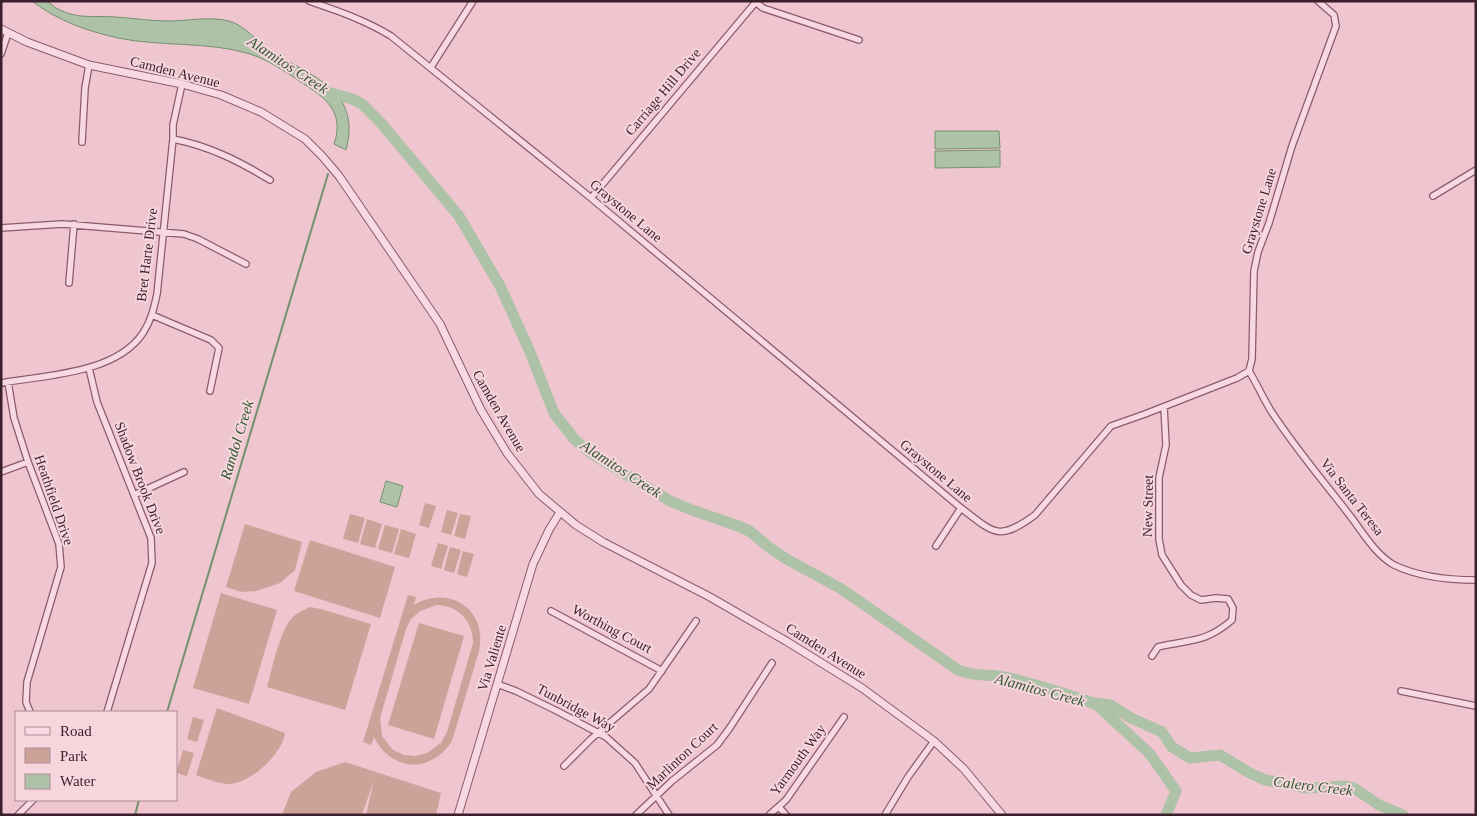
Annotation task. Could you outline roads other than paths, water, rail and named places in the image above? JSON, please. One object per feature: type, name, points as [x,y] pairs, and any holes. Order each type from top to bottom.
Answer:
[{"type":"street","name":"Graystone Lane","points":[[309,1],[352,15],[391,36],[591,198],[961,508],[988,528],[1000,533],[1014,529],[1035,515],[1111,426],[1164,407],[1249,372],[1252,359],[1254,271],[1258,252],[1269,223],[1292,146],[1336,26],[1334,15],[1318,1]]},
{"type":"street","points":[[430,67],[473,1]]},
{"type":"street","points":[[754,2],[763,8],[859,40]]},
{"type":"street","name":"Carriage Hill Drive","points":[[591,198],[754,2]]},
{"type":"street","points":[[1,54],[5,31]]},
{"type":"street","name":"Camden Avenue","points":[[5,31],[45,49],[89,65],[182,84],[221,95],[261,112],[305,139],[339,176],[436,318],[480,410],[507,453],[532,487],[560,512],[603,542],[710,597],[862,688],[934,741],[964,769],[1002,815]]},
{"type":"street","points":[[82,142],[85,88],[89,65]]},
{"type":"street","name":"Bret Harte Drive","points":[[1,383],[89,368],[110,361],[126,351],[142,334],[152,315],[157,294],[173,125],[182,84]]},
{"type":"street","points":[[173,140],[196,144],[239,161],[270,180]]},
{"type":"street","points":[[1433,196],[1476,170]]},
{"type":"street","points":[[69,283],[74,224]]},
{"type":"street","points":[[1,228],[74,224],[184,234],[198,238],[246,264]]},
{"type":"street","points":[[152,315],[210,340],[219,348],[210,391]]},
{"type":"street","name":"Shadow Brook Drive","points":[[89,368],[97,402],[151,538],[152,563],[107,711]]},
{"type":"street","name":"Via Santa Teresa","points":[[1249,372],[1271,410],[1294,443],[1367,538],[1386,558],[1394,564],[1420,574],[1450,580],[1476,580]]},
{"type":"street","name":"Heathfield Drive","points":[[8,382],[14,418],[28,462],[59,544],[61,567],[27,682],[26,702],[30,711]]},
{"type":"street","name":"New Street","points":[[1152,656],[1158,647],[1208,637],[1220,631],[1232,620],[1233,608],[1228,599],[1201,600],[1191,595],[1181,585],[1162,555],[1159,539],[1159,478],[1166,445],[1164,407]]},
{"type":"street","points":[[1,472],[28,462]]},
{"type":"street","points":[[134,495],[184,472]]},
{"type":"street","points":[[936,546],[961,508]]},
{"type":"street","name":"Via Valiente","points":[[458,815],[533,564],[560,512]]},
{"type":"street","name":"Worthing Court","points":[[551,611],[662,671]]},
{"type":"street","points":[[564,766],[598,733],[649,689],[696,621]]},
{"type":"street","name":"Marlinton Court","points":[[636,815],[672,781],[717,745],[730,729],[772,663]]},
{"type":"street","name":"Tunbridge Way","points":[[497,684],[557,711],[616,745],[635,763],[669,815]]},
{"type":"street","points":[[1401,691],[1476,706]]},
{"type":"street","name":"Yarmouth Way","points":[[768,815],[786,800],[844,717]]},
{"type":"street","points":[[885,815],[898,792],[934,741]]},
{"type":"street","points":[[18,815],[32,801]]},
{"type":"street","points":[[779,807],[786,815]]},
{"type":"water","points":[[32,1],[47,1],[62,11],[81,16],[161,21],[214,19],[235,23],[272,52],[317,78],[340,99],[347,113],[349,130],[346,150],[334,144],[337,126],[334,111],[330,105],[310,88],[266,61],[250,54],[218,47],[134,41],[106,35],[62,20]]},
{"type":"water","points":[[935,131],[999,131],[1000,148],[935,149]]},
{"type":"water","points":[[1000,150],[1000,167],[935,168],[935,151]]},
{"type":"water","points":[[386,481],[403,486],[397,507],[380,502]]},
{"type":"waterway","name":"Alamitos Creek","points":[[321,90],[352,99],[362,104],[381,123],[459,216],[500,286],[530,352],[554,413],[575,440],[592,454],[670,501],[751,532],[770,548],[840,588],[958,670],[970,674],[1015,679],[1097,705],[1150,754],[1176,791],[1166,815]]},
{"type":"waterway","name":"Randol Creek","points":[[167,711],[328,174]]},
{"type":"waterway","name":"Calero Creek","points":[[1095,703],[1110,705],[1131,718],[1162,732],[1172,747],[1190,758],[1220,755],[1265,780],[1307,788],[1345,786],[1354,788],[1379,805],[1403,815]]},
{"type":"waterway","name":"Randol Creek","points":[[135,815],[139,801]]}]
